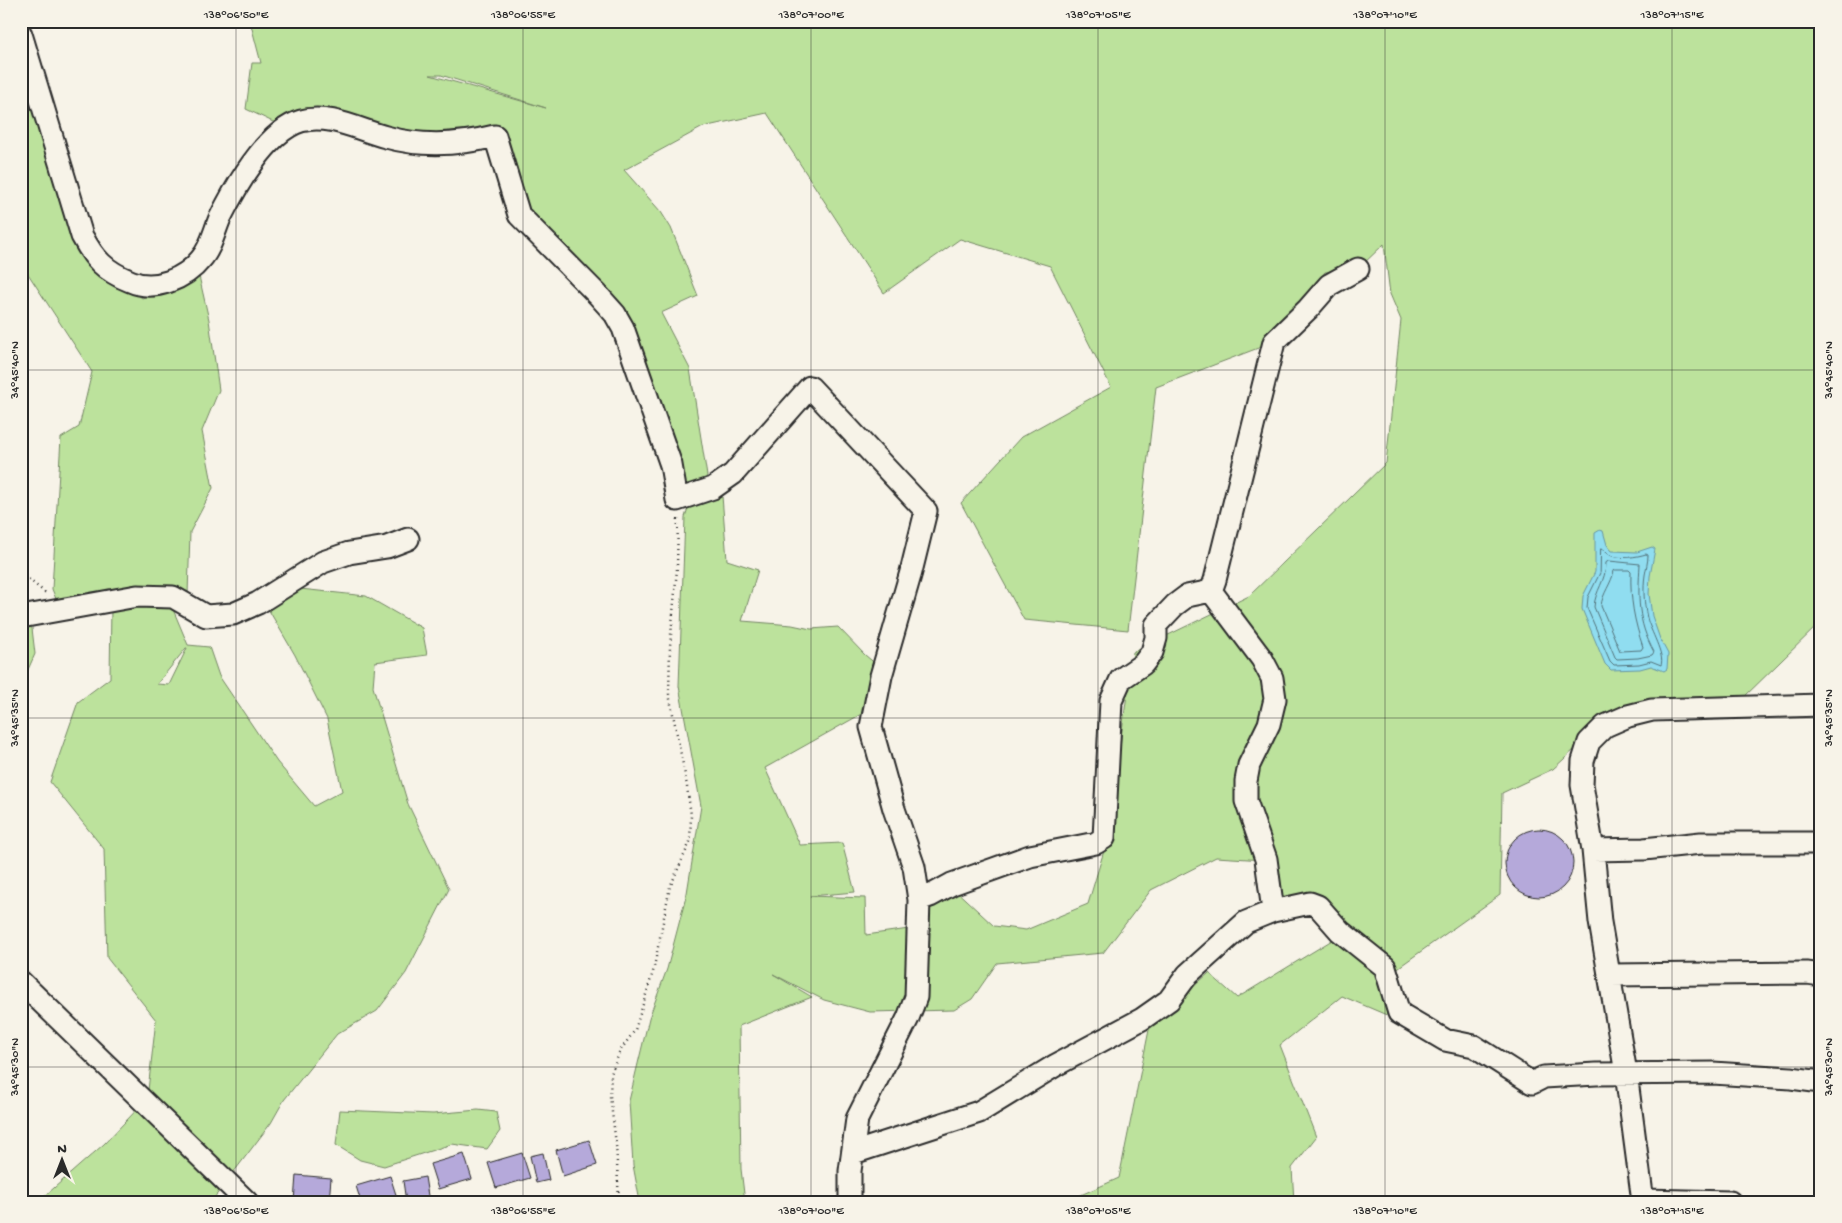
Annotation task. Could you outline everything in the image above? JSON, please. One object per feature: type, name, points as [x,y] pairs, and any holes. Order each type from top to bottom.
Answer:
[{"type":"street","points":[[21,34],[82,236],[91,254],[114,275],[134,283],[152,285],[184,275],[193,268],[202,258],[221,218],[249,168],[266,146],[283,131],[300,121],[315,119],[338,122],[408,142],[436,144],[471,142],[495,136],[519,215],[598,295],[615,314],[623,328],[671,466],[677,500],[713,488],[728,479],[810,386],[926,511],[911,572],[881,676],[871,727],[894,809],[914,867],[919,900],[916,997],[908,1018],[856,1119],[850,1171],[850,1202]]},
{"type":"street","points":[[1211,591],[1274,342],[1308,309],[1329,285],[1358,269]]},
{"type":"street","points":[[21,617],[138,596],[173,597],[206,616],[233,614],[258,602],[323,562],[349,553],[387,547],[408,539]]},
{"type":"street","points":[[919,900],[952,884],[1030,856],[1096,843],[1104,838],[1111,701],[1121,679],[1143,664],[1152,652],[1156,638],[1156,625],[1175,605],[1187,596],[1211,591]]},
{"type":"street","points":[[1211,591],[1262,659],[1272,678],[1276,700],[1270,724],[1249,765],[1246,781],[1246,801],[1266,859],[1273,911]]},
{"type":"street","points":[[1730,1202],[1643,1201],[1626,1073],[1600,922],[1593,850],[1582,785],[1583,761],[1589,742],[1605,726],[1628,716],[1652,710],[1821,705]]},
{"type":"street","points":[[1593,850],[1644,849],[1701,843],[1821,843]]},
{"type":"street","points":[[853,1153],[979,1112],[1056,1065],[1142,1019],[1169,1000],[1188,974],[1246,922],[1273,911],[1310,904],[1318,906],[1340,930],[1385,967],[1399,1013],[1445,1040],[1474,1046],[1532,1083],[1544,1077],[1626,1073],[1713,1073],[1821,1082]]},
{"type":"street","points":[[1610,975],[1797,973],[1821,975]]},
{"type":"street","points":[[21,982],[247,1202]]},
{"type":"path","points":[[619,1202],[616,1144],[610,1096],[611,1074],[620,1050],[635,1030],[653,972],[670,887],[690,842],[690,806],[669,694],[670,646],[677,569],[677,500]]},
{"type":"path","points":[[21,573],[48,595],[53,610]]},
{"type":"green space","points":[[250,21],[1821,21],[1821,622],[1741,700],[1594,726],[1575,749],[1553,769],[1502,793],[1500,895],[1378,982],[1396,1019],[1342,996],[1280,1045],[1316,1137],[1292,1168],[1294,1202],[1065,1202],[1119,1178],[1150,1025],[1209,973],[1237,998],[1347,931],[1319,897],[1281,902],[1264,860],[1216,857],[1151,890],[1103,953],[997,963],[972,999],[954,1010],[870,1012],[824,1000],[773,974],[812,997],[739,1026],[741,1169],[745,1202],[640,1202],[633,1165],[629,1101],[649,1018],[667,969],[687,893],[701,806],[679,686],[685,517],[688,508],[703,499],[722,496],[727,560],[758,570],[742,621],[792,625],[811,629],[838,627],[878,666],[865,712],[765,768],[800,845],[842,843],[855,892],[810,896],[865,898],[866,935],[909,929],[910,884],[952,887],[994,926],[1026,930],[1088,904],[1106,844],[1133,652],[1249,596],[1386,463],[1401,320],[1390,294],[1384,244],[1358,269],[1325,272],[1274,342],[1156,387],[1128,630],[1024,620],[961,503],[1021,437],[1111,387],[1050,266],[960,239],[884,293],[767,113],[703,127],[624,170],[661,212],[671,228],[698,296],[661,313],[690,369],[707,476],[702,486],[688,491],[626,312],[527,211],[504,136],[419,136],[308,113],[273,122],[246,109],[252,63],[261,63]],"holes":[[[430,75],[441,75],[546,108]]]},
{"type":"green space","points":[[28,96],[54,165],[79,252],[142,298],[199,276],[209,320],[219,390],[202,431],[213,488],[190,532],[188,595],[158,590],[150,586],[58,604],[52,589],[61,438],[79,427],[92,372],[21,263],[21,101]]},
{"type":"green space","points":[[291,588],[366,596],[422,628],[427,655],[375,662],[373,687],[408,804],[449,889],[406,973],[377,1011],[337,1034],[284,1100],[271,1123],[211,1202],[38,1202],[104,1144],[147,1099],[156,1020],[107,958],[104,849],[50,782],[78,702],[110,678],[111,607],[172,607],[188,645],[209,647],[219,676],[277,762],[314,806],[342,791],[327,719],[295,655],[267,607]],"holes":[[[187,648],[169,685],[157,684]]]},
{"type":"green space","points":[[31,620],[35,654],[21,685],[21,622]]},
{"type":"green space","points":[[340,1110],[433,1114],[478,1110],[496,1112],[500,1131],[487,1149],[452,1144],[384,1166],[360,1160],[336,1145]]},
{"type":"water","points":[[1600,530],[1603,531],[1607,545],[1612,551],[1637,552],[1652,547],[1655,549],[1649,594],[1652,616],[1660,639],[1668,654],[1667,669],[1664,671],[1651,666],[1640,669],[1611,670],[1605,664],[1582,609],[1583,596],[1595,572],[1595,533]]},
{"type":"building","points":[[1539,829],[1552,832],[1563,839],[1570,850],[1573,863],[1570,876],[1563,887],[1552,894],[1539,897],[1526,894],[1515,887],[1508,876],[1505,863],[1508,850],[1515,839],[1526,832]]},
{"type":"building","points":[[589,1140],[597,1165],[563,1176],[556,1150]]},
{"type":"building","points":[[522,1153],[530,1178],[496,1188],[488,1163]]},
{"type":"building","points":[[543,1153],[549,1180],[536,1183],[530,1156]]},
{"type":"building","points":[[464,1154],[472,1179],[438,1189],[430,1164]]},
{"type":"building","points":[[296,1175],[331,1178],[329,1202],[294,1202]]},
{"type":"building","points":[[390,1176],[398,1201],[361,1202],[356,1186]]},
{"type":"building","points":[[425,1177],[429,1202],[406,1202],[403,1181]]}]
